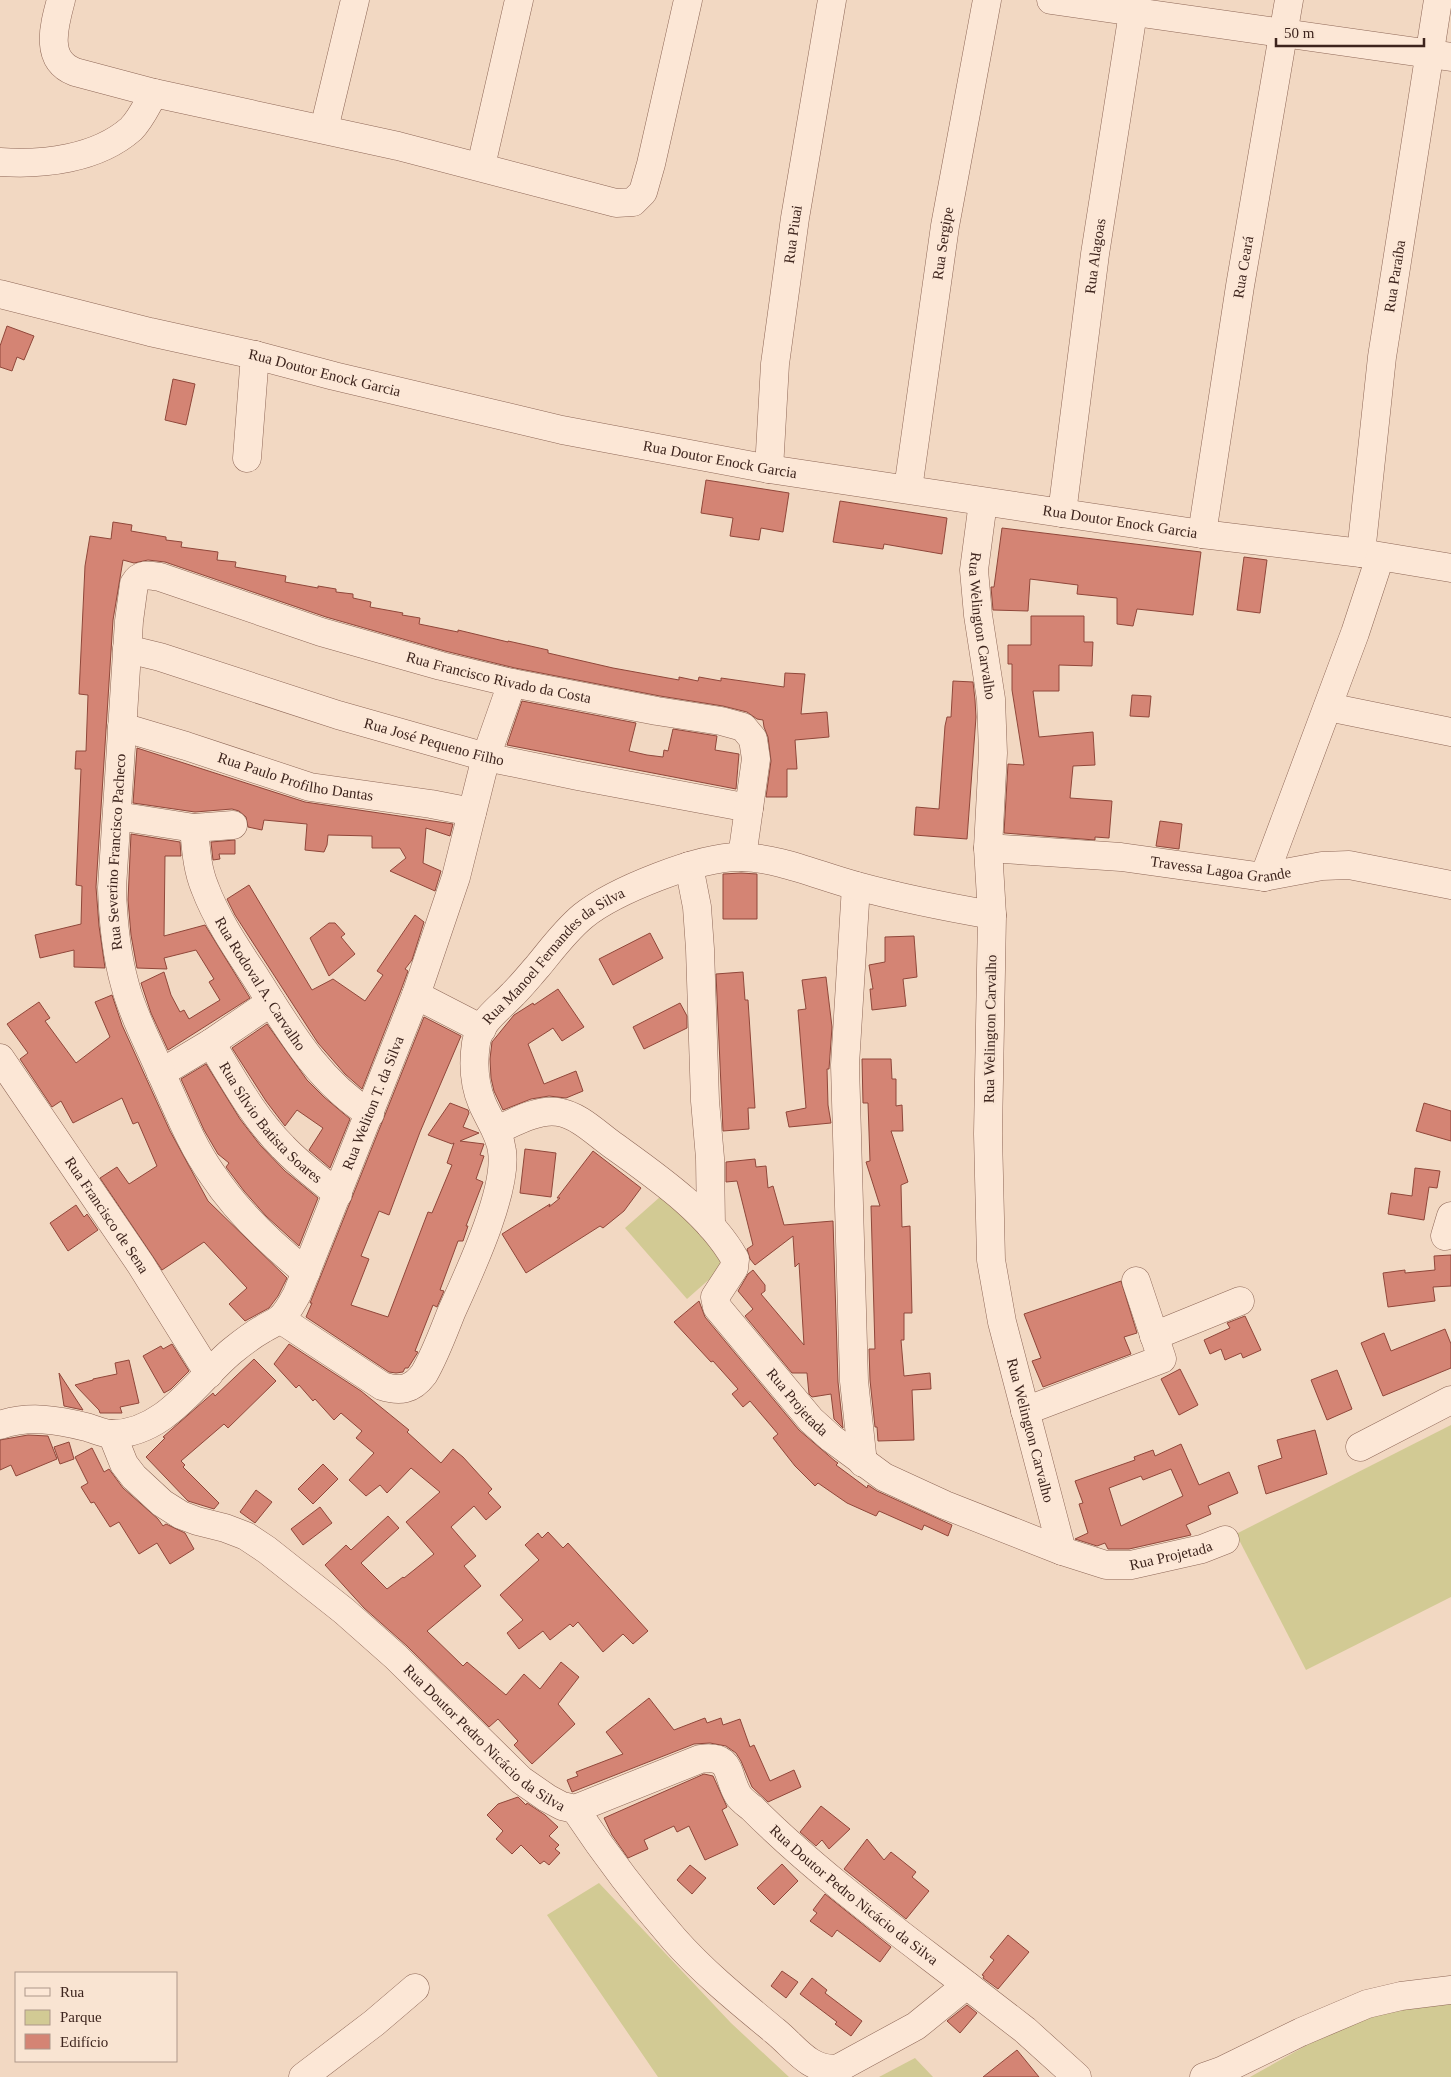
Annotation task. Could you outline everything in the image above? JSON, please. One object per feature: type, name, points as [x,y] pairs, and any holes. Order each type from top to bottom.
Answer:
[{"type":"street","points":[[61,0],[57,16],[55,52],[61,64],[75,72],[154,93],[324,129],[481,166],[616,203],[629,204],[636,201],[643,192],[688,0]]},
{"type":"street","points":[[324,129],[355,0]]},
{"type":"street","points":[[481,166],[520,0]]},
{"type":"street","name":"Rua Piuai","points":[[769,469],[775,364],[791,247],[832,0]]},
{"type":"street","name":"Rua Sergipe","points":[[908,489],[945,226],[987,0]]},
{"type":"street","points":[[1051,0],[1134,6],[1283,34],[1440,55]]},
{"type":"street","name":"Rua Ceará","points":[[1202,534],[1240,286],[1289,0]]},
{"type":"street","name":"Rua Paraíba","points":[[1264,877],[1328,707],[1370,555],[1382,358],[1440,55],[1438,0]]},
{"type":"street","name":"Rua Alagoas","points":[[1062,512],[1095,254],[1134,6]]},
{"type":"street","points":[[0,162],[27,163],[51,161],[93,150],[114,141],[132,128],[154,93]]},
{"type":"street","name":"Rua Doutor Enock Garcia","points":[[0,294],[150,332],[255,355],[334,376],[562,430],[769,469],[1202,534],[1370,555],[1451,568]]},
{"type":"street","points":[[247,458],[255,355]]},
{"type":"street","name":"Rua Welington Carvalho","points":[[984,502],[974,570],[978,615],[991,699],[993,752],[988,848],[992,915],[988,1134],[991,1260],[1002,1322],[1062,1551]]},
{"type":"street","name":"Rua Francisco Rivado da Costa","points":[[134,584],[141,576],[160,577],[321,632],[412,658],[512,683],[657,711],[721,721],[743,728],[750,734],[755,744],[755,772],[742,857]]},
{"type":"street","name":"Rua Severino Francisco Pacheco","points":[[134,584],[127,649],[112,888],[117,954],[125,987],[191,1138],[212,1174],[243,1213],[277,1248],[306,1272]]},
{"type":"street","name":"Rua José Pequeno Filho","points":[[127,649],[160,657],[338,715],[486,756],[578,776],[749,808]]},
{"type":"street","name":"Rua Weliton T. da Silva","points":[[112,1434],[145,1426],[163,1416],[244,1342],[280,1319],[293,1301],[338,1194],[416,995],[456,877],[486,756],[512,683]]},
{"type":"street","points":[[1328,707],[1451,732]]},
{"type":"street","name":"Rua Paulo Profilho Dantas","points":[[122,727],[310,787],[431,804],[472,812]]},
{"type":"street","points":[[118,816],[194,828],[233,826]]},
{"type":"street","name":"Rua Rodoval A. Carvalho","points":[[194,828],[197,858],[208,896],[236,948],[318,1069],[342,1094],[370,1114]]},
{"type":"street","name":"Travessa Lagoa Grande","points":[[988,848],[1121,857],[1264,877],[1322,866],[1348,865],[1451,885]]},
{"type":"street","name":"Rua Manoel Fernandes da Silva","points":[[280,1319],[382,1386],[405,1389],[414,1386],[421,1379],[428,1368],[455,1305],[492,1210],[503,1166],[503,1153],[497,1130],[482,1103],[476,1085],[475,1053],[477,1040],[494,1012],[512,995],[580,918],[597,905],[626,891],[689,866],[713,860],[742,857],[793,867],[922,903],[992,915]]},
{"type":"street","points":[[689,866],[697,907],[700,941],[704,1101],[710,1158],[710,1226]]},
{"type":"street","points":[[856,886],[845,1065],[854,1381],[863,1463]]},
{"type":"street","points":[[416,995],[482,1029]]},
{"type":"street","points":[[161,1073],[211,1043],[271,1002]]},
{"type":"street","name":"Rua Sílvio Batista Soares","points":[[211,1043],[259,1119],[309,1172],[338,1194]]},
{"type":"street","name":"Rua Francisco de Sena","points":[[0,1058],[142,1265],[209,1374]]},
{"type":"street","name":"Rua Projetada","points":[[497,1130],[524,1118],[542,1113],[560,1112],[574,1118],[664,1182],[710,1226],[736,1261],[733,1271],[715,1297],[717,1307],[811,1420],[863,1463],[884,1477],[945,1505],[1062,1551],[1106,1565],[1119,1566],[1202,1549],[1225,1540]]},
{"type":"street","points":[[1025,1411],[1162,1359],[1136,1281]]},
{"type":"street","points":[[1154,1336],[1240,1301]]},
{"type":"street","points":[[1360,1447],[1451,1400]]},
{"type":"street","points":[[0,1425],[22,1420],[43,1419],[62,1421],[112,1434]]},
{"type":"street","name":"Rua Doutor Pedro Nicácio da Silva","points":[[112,1434],[124,1464],[134,1477],[162,1503],[197,1522],[225,1528],[246,1536],[267,1550],[344,1611],[396,1657],[521,1780],[547,1798],[562,1806],[575,1808],[700,1759],[713,1757],[728,1768],[738,1795],[806,1860],[968,1986]]},
{"type":"street","points":[[575,1808],[602,1848],[675,1940],[714,1978],[811,2064],[825,2070],[837,2069],[916,2026],[964,1987],[968,1986],[1025,2030],[1077,2077]]},
{"type":"street","points":[[303,2077],[374,2023],[414,1988]]},
{"type":"street","points":[[1204,2077],[1367,2004],[1401,1996],[1451,1990]]},
{"type":"green space","points":[[669,1189],[731,1260],[687,1299],[625,1228]]},
{"type":"green space","points":[[1451,1425],[1451,1597],[1306,1670],[1236,1534]]},
{"type":"green space","points":[[599,1883],[731,2023],[789,2077],[658,2077],[547,1915]]},
{"type":"green space","points":[[1451,1998],[1451,2077],[1250,2077],[1343,2025],[1403,2004]]},
{"type":"green space","points":[[915,2058],[933,2077],[879,2077]]},
{"type":"building","points":[[7,326],[34,336],[24,360],[17,357],[12,371],[0,367],[0,346]]},
{"type":"building","points":[[173,379],[195,384],[186,425],[165,420]]},
{"type":"building","points":[[706,480],[789,493],[783,532],[761,528],[759,540],[730,536],[733,518],[701,513]]},
{"type":"building","points":[[840,501],[947,518],[942,554],[884,544],[883,549],[833,542]]},
{"type":"building","points":[[113,522],[132,525],[131,531],[166,537],[166,540],[182,542],[181,547],[218,552],[217,560],[236,562],[235,567],[286,576],[285,582],[336,589],[336,592],[353,594],[353,598],[371,602],[370,607],[420,618],[419,624],[458,632],[458,630],[526,645],[548,650],[548,653],[613,668],[679,680],[679,677],[698,681],[699,677],[721,681],[721,678],[784,687],[785,673],[805,674],[801,714],[827,712],[829,737],[795,740],[797,769],[787,769],[787,797],[766,797],[771,761],[768,737],[763,720],[757,719],[747,712],[515,668],[445,651],[326,617],[165,562],[148,560],[134,563],[123,560],[113,620],[96,887],[105,968],[74,967],[74,950],[40,958],[35,935],[81,924],[82,886],[76,885],[81,769],[75,769],[76,751],[86,751],[88,695],[79,694],[85,566],[90,536],[111,539]]},
{"type":"building","points":[[1002,528],[1201,552],[1193,615],[1137,609],[1133,626],[1117,624],[1117,598],[1077,594],[1078,585],[1030,579],[1028,611],[993,610],[991,587],[994,587]]},
{"type":"building","points":[[1244,557],[1267,560],[1260,613],[1237,610]]},
{"type":"building","points":[[1031,616],[1084,616],[1084,642],[1093,642],[1092,666],[1059,665],[1059,691],[1033,691],[1039,737],[1093,732],[1095,765],[1073,766],[1070,798],[1112,801],[1109,838],[1095,837],[1095,840],[1004,833],[1008,764],[1024,765],[1012,690],[1012,664],[1008,664],[1008,645],[1031,645]]},
{"type":"building","points":[[953,681],[973,682],[975,700],[976,717],[967,839],[914,835],[916,807],[939,809],[945,726],[947,717],[951,717]]},
{"type":"building","points":[[1132,695],[1151,696],[1149,717],[1130,716]]},
{"type":"building","points":[[522,701],[636,723],[629,751],[647,755],[663,757],[664,750],[668,751],[673,729],[717,736],[715,750],[739,754],[736,789],[507,745]]},
{"type":"building","points":[[137,748],[305,802],[453,824],[450,836],[426,828],[423,863],[441,871],[435,891],[390,871],[406,858],[400,848],[372,848],[372,836],[328,835],[324,852],[305,850],[307,824],[264,820],[262,830],[248,827],[246,817],[239,811],[232,809],[195,812],[133,803]]},
{"type":"building","points":[[1160,821],[1182,824],[1179,849],[1156,846]]},
{"type":"building","points":[[131,834],[180,842],[181,856],[165,856],[164,936],[205,925],[250,998],[168,1050],[151,1013],[141,983],[164,972],[171,995],[180,1012],[184,1010],[189,1019],[220,1000],[209,982],[214,979],[196,950],[164,958],[167,969],[137,968],[131,935],[128,900]]},
{"type":"building","points":[[235,840],[235,854],[219,854],[220,859],[213,860],[211,842]]},
{"type":"building","points":[[723,874],[757,874],[757,919],[723,919]]},
{"type":"building","points":[[249,885],[312,990],[333,979],[365,1001],[383,975],[377,971],[415,915],[424,922],[412,960],[405,969],[408,971],[401,990],[362,1089],[345,1074],[318,1043],[235,915],[227,899]]},
{"type":"building","points":[[329,923],[335,923],[345,934],[341,937],[355,954],[329,976],[310,938]]},
{"type":"building","points":[[650,933],[663,958],[613,985],[599,959]]},
{"type":"building","points":[[914,936],[917,977],[903,979],[906,1006],[872,1010],[870,989],[873,989],[869,965],[885,962],[885,937]]},
{"type":"building","points":[[743,972],[745,1000],[748,1000],[755,1108],[748,1108],[749,1129],[723,1131],[716,974]]},
{"type":"building","points":[[826,977],[832,1027],[829,1069],[827,1069],[828,1105],[831,1123],[789,1127],[786,1112],[806,1108],[798,1010],[806,1009],[802,980]]},
{"type":"building","points":[[558,989],[584,1027],[562,1041],[553,1028],[528,1044],[544,1084],[576,1071],[583,1091],[566,1098],[549,1096],[531,1099],[503,1110],[494,1091],[491,1078],[490,1059],[492,1042],[514,1015],[533,1003],[534,1005]]},
{"type":"building","points":[[112,995],[122,1025],[170,1131],[208,1201],[287,1278],[278,1296],[269,1308],[245,1321],[229,1304],[247,1288],[204,1242],[162,1270],[100,1178],[117,1167],[129,1184],[157,1166],[138,1122],[133,1124],[122,1098],[73,1123],[61,1101],[52,1107],[20,1059],[28,1053],[7,1024],[39,1002],[50,1018],[45,1021],[76,1063],[110,1037],[95,1002]]},
{"type":"building","points":[[680,1003],[687,1016],[687,1028],[644,1049],[633,1027]]},
{"type":"building","points":[[424,1017],[461,1036],[420,1132],[389,1215],[379,1211],[361,1256],[369,1259],[351,1305],[388,1317],[428,1212],[432,1213],[452,1165],[447,1163],[454,1143],[452,1144],[428,1135],[450,1103],[468,1110],[469,1113],[463,1127],[479,1133],[460,1141],[484,1144],[480,1155],[484,1156],[476,1179],[483,1182],[466,1226],[468,1226],[463,1241],[458,1241],[440,1290],[444,1291],[437,1307],[433,1305],[415,1351],[418,1352],[408,1368],[405,1368],[403,1372],[396,1373],[389,1372],[306,1317]]},
{"type":"building","points":[[267,1024],[307,1080],[350,1119],[330,1168],[309,1150],[323,1128],[297,1110],[285,1126],[266,1101],[232,1048]]},
{"type":"building","points":[[862,1059],[891,1059],[892,1079],[896,1079],[896,1106],[902,1105],[903,1131],[891,1131],[908,1182],[901,1185],[902,1227],[910,1226],[912,1313],[904,1313],[904,1340],[901,1340],[904,1376],[930,1373],[931,1389],[912,1390],[914,1440],[878,1441],[877,1427],[875,1427],[869,1349],[875,1349],[871,1206],[880,1206],[866,1162],[870,1161],[868,1103],[863,1103]]},
{"type":"building","points":[[206,1064],[240,1119],[260,1145],[285,1171],[318,1198],[299,1246],[266,1216],[244,1191],[226,1167],[229,1163],[218,1154],[204,1130],[181,1079]]},
{"type":"building","points":[[1424,1103],[1451,1111],[1451,1141],[1416,1131]]},
{"type":"building","points":[[525,1149],[556,1153],[551,1197],[520,1193]]},
{"type":"building","points":[[593,1151],[641,1188],[624,1211],[603,1228],[600,1226],[526,1273],[502,1234],[550,1204],[549,1207],[560,1198],[557,1198]]},
{"type":"building","points":[[755,1159],[756,1167],[766,1166],[768,1188],[773,1186],[784,1225],[833,1221],[838,1382],[843,1428],[834,1419],[831,1394],[812,1397],[809,1394],[807,1373],[792,1373],[745,1316],[753,1309],[738,1291],[748,1274],[753,1270],[765,1285],[765,1291],[761,1294],[804,1345],[799,1263],[795,1267],[793,1236],[755,1265],[750,1259],[747,1249],[753,1245],[737,1181],[726,1182],[726,1162]]},
{"type":"building","points":[[1415,1168],[1440,1171],[1437,1188],[1429,1187],[1424,1220],[1388,1214],[1391,1193],[1412,1196]]},
{"type":"building","points":[[76,1205],[84,1217],[87,1214],[98,1230],[68,1251],[50,1223]]},
{"type":"building","points":[[1451,1255],[1451,1286],[1433,1287],[1435,1301],[1388,1307],[1383,1273],[1405,1270],[1405,1273],[1435,1270],[1434,1256]]},
{"type":"building","points":[[1121,1281],[1137,1333],[1124,1337],[1131,1354],[1043,1387],[1032,1361],[1041,1358],[1024,1314]]},
{"type":"building","points":[[699,1301],[705,1317],[799,1430],[838,1463],[836,1465],[867,1488],[868,1485],[877,1491],[952,1525],[948,1536],[924,1525],[922,1530],[879,1511],[876,1516],[847,1503],[818,1483],[815,1486],[795,1466],[773,1438],[778,1434],[750,1401],[743,1407],[732,1394],[738,1389],[674,1322]]},
{"type":"building","points":[[1245,1316],[1261,1350],[1243,1358],[1241,1353],[1225,1360],[1221,1349],[1210,1354],[1204,1340],[1230,1328],[1227,1323]]},
{"type":"building","points":[[1445,1329],[1451,1344],[1451,1368],[1383,1396],[1361,1343],[1384,1333],[1391,1351]]},
{"type":"building","points":[[172,1344],[189,1371],[171,1389],[164,1393],[143,1356],[161,1346],[163,1349]]},
{"type":"building","points":[[289,1344],[361,1391],[409,1430],[407,1432],[441,1463],[453,1449],[463,1457],[492,1489],[488,1493],[501,1507],[486,1520],[474,1506],[451,1527],[476,1556],[464,1566],[481,1586],[427,1631],[463,1666],[467,1662],[506,1695],[524,1674],[540,1689],[561,1662],[579,1677],[558,1704],[575,1724],[532,1764],[514,1745],[518,1741],[498,1719],[489,1727],[407,1646],[364,1608],[325,1565],[346,1545],[351,1550],[388,1516],[399,1528],[361,1563],[387,1589],[434,1554],[406,1522],[440,1492],[411,1468],[387,1493],[380,1485],[366,1496],[349,1480],[374,1453],[356,1438],[362,1431],[341,1413],[334,1420],[299,1385],[296,1388],[274,1364]]},
{"type":"building","points":[[254,1359],[276,1381],[228,1428],[224,1424],[181,1461],[185,1465],[183,1467],[219,1503],[214,1509],[188,1501],[146,1457],[165,1438],[163,1437],[213,1393],[215,1396]]},
{"type":"building","points":[[129,1360],[139,1403],[120,1407],[122,1413],[100,1413],[75,1385],[117,1374],[115,1363]]},
{"type":"building","points":[[1180,1369],[1198,1405],[1179,1415],[1161,1379]]},
{"type":"building","points":[[1337,1370],[1352,1409],[1327,1420],[1311,1380]]},
{"type":"building","points":[[59,1373],[83,1410],[64,1406]]},
{"type":"building","points":[[1315,1430],[1327,1474],[1266,1494],[1258,1466],[1282,1458],[1277,1440]]},
{"type":"building","points":[[28,1435],[48,1436],[57,1459],[16,1476],[11,1465],[0,1470],[0,1440]]},
{"type":"building","points":[[69,1442],[74,1459],[60,1464],[54,1447]]},
{"type":"building","points":[[1181,1444],[1199,1485],[1229,1472],[1238,1493],[1208,1506],[1211,1514],[1186,1525],[1191,1535],[1129,1549],[1108,1549],[1105,1543],[1097,1546],[1075,1539],[1088,1533],[1079,1504],[1083,1503],[1075,1481],[1135,1460],[1134,1457],[1153,1450],[1155,1456]],"holes":[[[1171,1469],[1183,1496],[1121,1526],[1109,1488],[1141,1476],[1143,1480]]]},
{"type":"building","points":[[92,1448],[104,1472],[109,1469],[123,1488],[158,1519],[163,1526],[166,1524],[185,1533],[194,1549],[170,1564],[157,1543],[139,1554],[119,1522],[110,1527],[94,1502],[91,1503],[81,1487],[88,1483],[75,1457]]},
{"type":"building","points":[[323,1464],[338,1479],[313,1504],[298,1489]]},
{"type":"building","points":[[256,1490],[272,1502],[255,1523],[240,1512]]},
{"type":"building","points":[[320,1507],[332,1523],[303,1545],[291,1529]]},
{"type":"building","points":[[548,1532],[563,1548],[568,1543],[648,1631],[633,1644],[623,1634],[603,1652],[578,1622],[573,1627],[570,1624],[550,1640],[543,1631],[519,1649],[507,1633],[523,1620],[500,1595],[539,1560],[525,1545],[538,1533],[542,1538]]},
{"type":"building","points":[[649,1698],[674,1730],[705,1718],[707,1723],[721,1718],[723,1725],[740,1719],[750,1747],[754,1745],[770,1781],[794,1770],[801,1787],[768,1802],[752,1787],[736,1753],[726,1746],[710,1743],[694,1744],[572,1792],[567,1780],[578,1776],[576,1772],[623,1754],[606,1732]]},
{"type":"building","points":[[704,1774],[713,1776],[727,1807],[722,1810],[738,1845],[705,1860],[689,1826],[677,1832],[674,1826],[644,1840],[648,1849],[628,1858],[612,1835],[604,1818]]},
{"type":"building","points":[[518,1797],[526,1805],[527,1803],[545,1815],[558,1827],[549,1836],[559,1845],[555,1849],[560,1853],[549,1865],[544,1861],[540,1864],[521,1845],[512,1854],[496,1839],[503,1831],[487,1815],[498,1804]]},
{"type":"building","points":[[821,1806],[850,1829],[829,1849],[822,1840],[816,1846],[800,1832]]},
{"type":"building","points":[[867,1839],[884,1860],[891,1852],[916,1872],[912,1877],[929,1891],[906,1919],[844,1869]]},
{"type":"building","points":[[782,1864],[798,1881],[774,1905],[757,1888]]},
{"type":"building","points":[[690,1865],[706,1878],[692,1894],[677,1880]]},
{"type":"building","points":[[825,1894],[891,1947],[880,1962],[837,1930],[832,1937],[810,1921],[817,1913],[813,1910]]},
{"type":"building","points":[[1008,1935],[1029,1952],[998,1989],[983,1978],[984,1976],[982,1975],[994,1960],[990,1957]]},
{"type":"building","points":[[782,1971],[798,1982],[786,1998],[771,1986]]},
{"type":"building","points":[[812,1978],[827,1990],[825,1993],[862,2021],[851,2036],[835,2024],[837,2022],[800,1994]]},
{"type":"building","points":[[967,2005],[977,2013],[960,2033],[947,2021]]},
{"type":"building","points":[[1017,2050],[1039,2077],[983,2077]]}]
